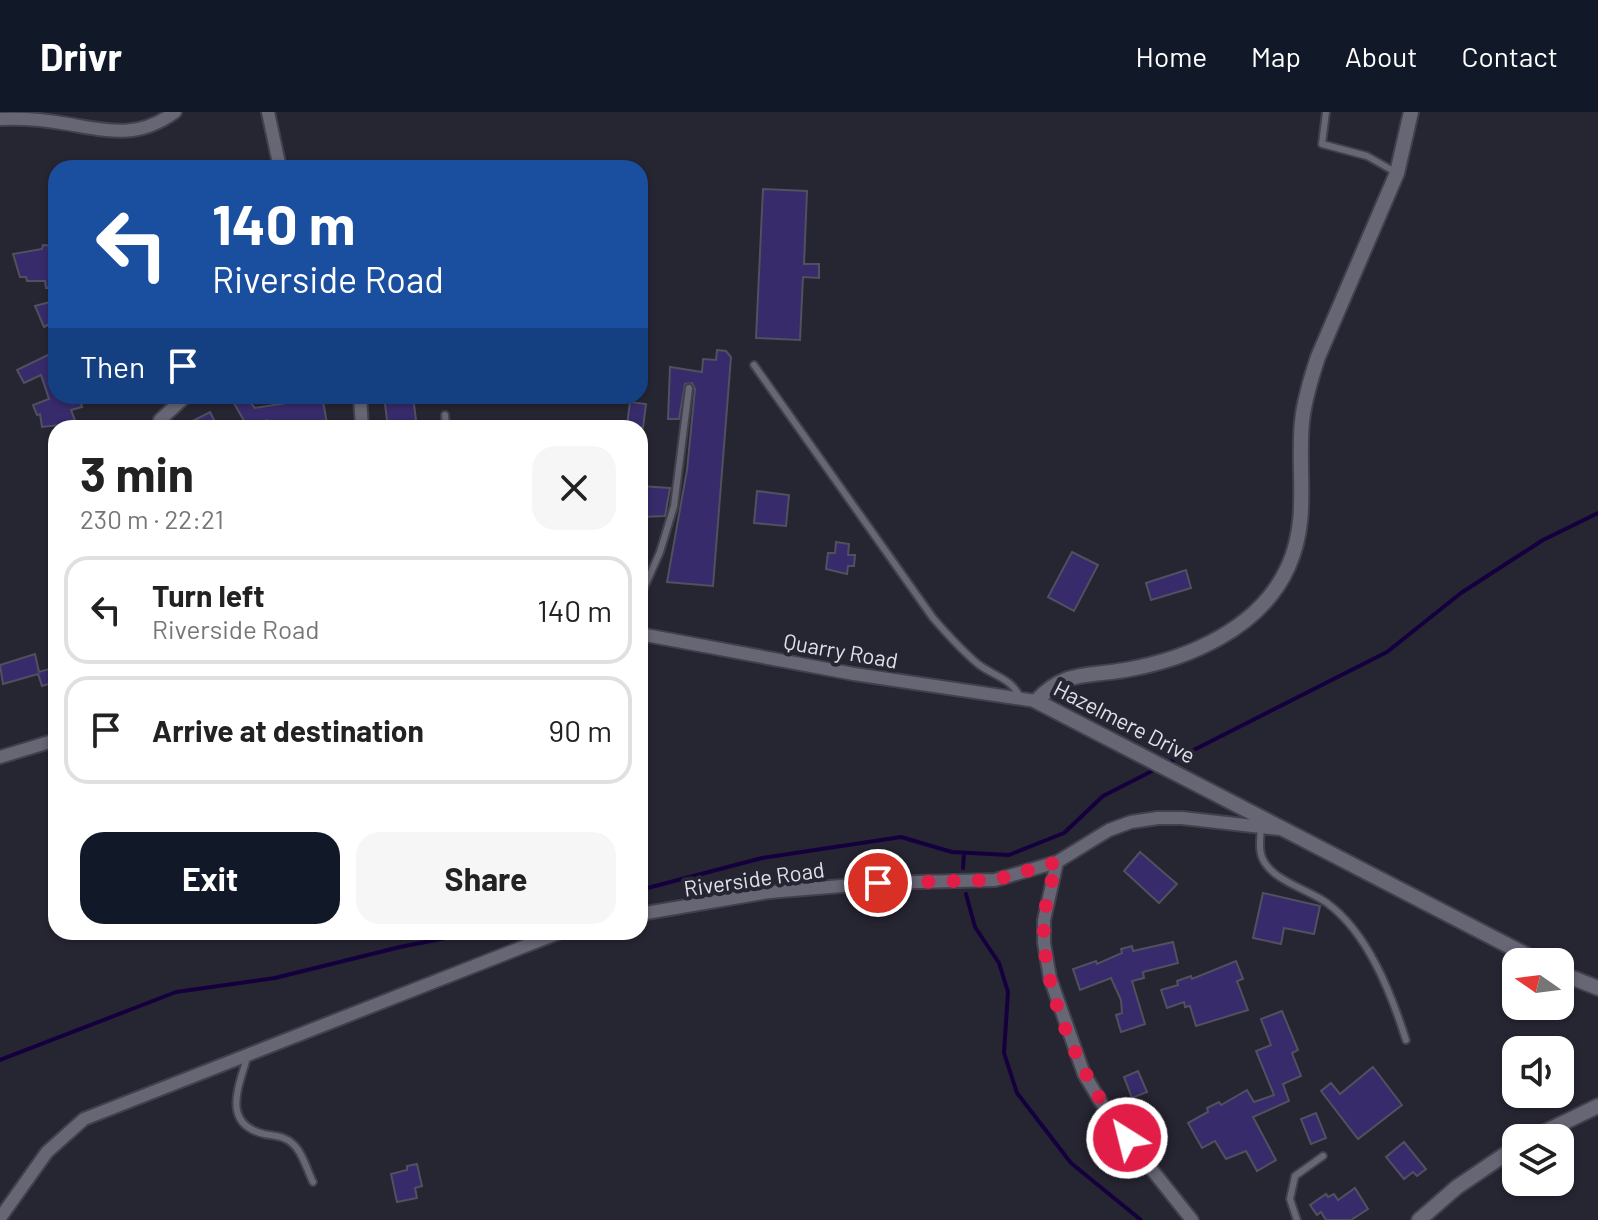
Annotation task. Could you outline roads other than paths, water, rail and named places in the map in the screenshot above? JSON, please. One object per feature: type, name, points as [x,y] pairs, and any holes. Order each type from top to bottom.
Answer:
[{"type":"street","points":[[0,119],[69,118],[106,132],[155,125],[175,112]]},
{"type":"street","points":[[268,112],[278,160]]},
{"type":"street","name":"Hazelmere Drive","points":[[1029,700],[1061,680],[1149,664],[1202,647],[1238,627],[1272,590],[1288,567],[1301,524],[1302,423],[1309,387],[1318,357],[1397,173],[1411,112]]},
{"type":"street","points":[[160,420],[177,404]]},
{"type":"street","name":"Quarry Road","points":[[648,635],[854,674],[1029,700]]},
{"type":"street","name":"Hazelmere Drive","points":[[1029,700],[1290,830],[1513,948]]},
{"type":"street","points":[[0,757],[48,742]]},
{"type":"street","name":"Riverside Road","points":[[648,913],[769,892],[878,883],[995,880],[1057,862],[1109,830],[1131,822],[1182,818],[1290,830]]},
{"type":"street","points":[[1057,862],[1044,920],[1044,943],[1050,978],[1079,1060],[1110,1117],[1192,1220]]},
{"type":"street","points":[[0,1218],[47,1152],[84,1119],[541,940]]},
{"type":"street","points":[[1574,979],[1598,988]]},
{"type":"street","points":[[1561,1124],[1598,1106]]},
{"type":"street","points":[[1419,1220],[1457,1187],[1502,1156]]},
{"type":"lane","points":[[1326,112],[1322,144],[1367,156],[1397,173]]},
{"type":"lane","points":[[754,365],[933,618],[959,648],[1015,686],[1029,700]]},
{"type":"lane","points":[[648,579],[674,506],[689,388]]},
{"type":"lane","points":[[445,415],[445,420]]},
{"type":"lane","points":[[1261,828],[1260,851],[1265,865],[1329,905],[1344,919],[1389,993],[1406,1040]]},
{"type":"lane","points":[[248,1055],[237,1098],[241,1123],[248,1129],[282,1137],[292,1143],[313,1182]]},
{"type":"lane","points":[[1297,1220],[1290,1199],[1295,1176],[1323,1156]]},
{"type":"waterway","points":[[1168,763],[1387,652],[1461,593],[1543,540],[1598,513]]},
{"type":"waterway","points":[[648,888],[762,858],[901,837],[952,852],[1009,855],[1064,833],[1103,796],[1156,769]]},
{"type":"waterway","points":[[963,868],[964,853]]},
{"type":"waterway","points":[[966,894],[975,927],[999,963],[1008,992],[1004,1053],[1017,1093],[1071,1163],[1141,1220]]},
{"type":"waterway","points":[[0,1060],[176,992],[275,978],[435,940]]}]
